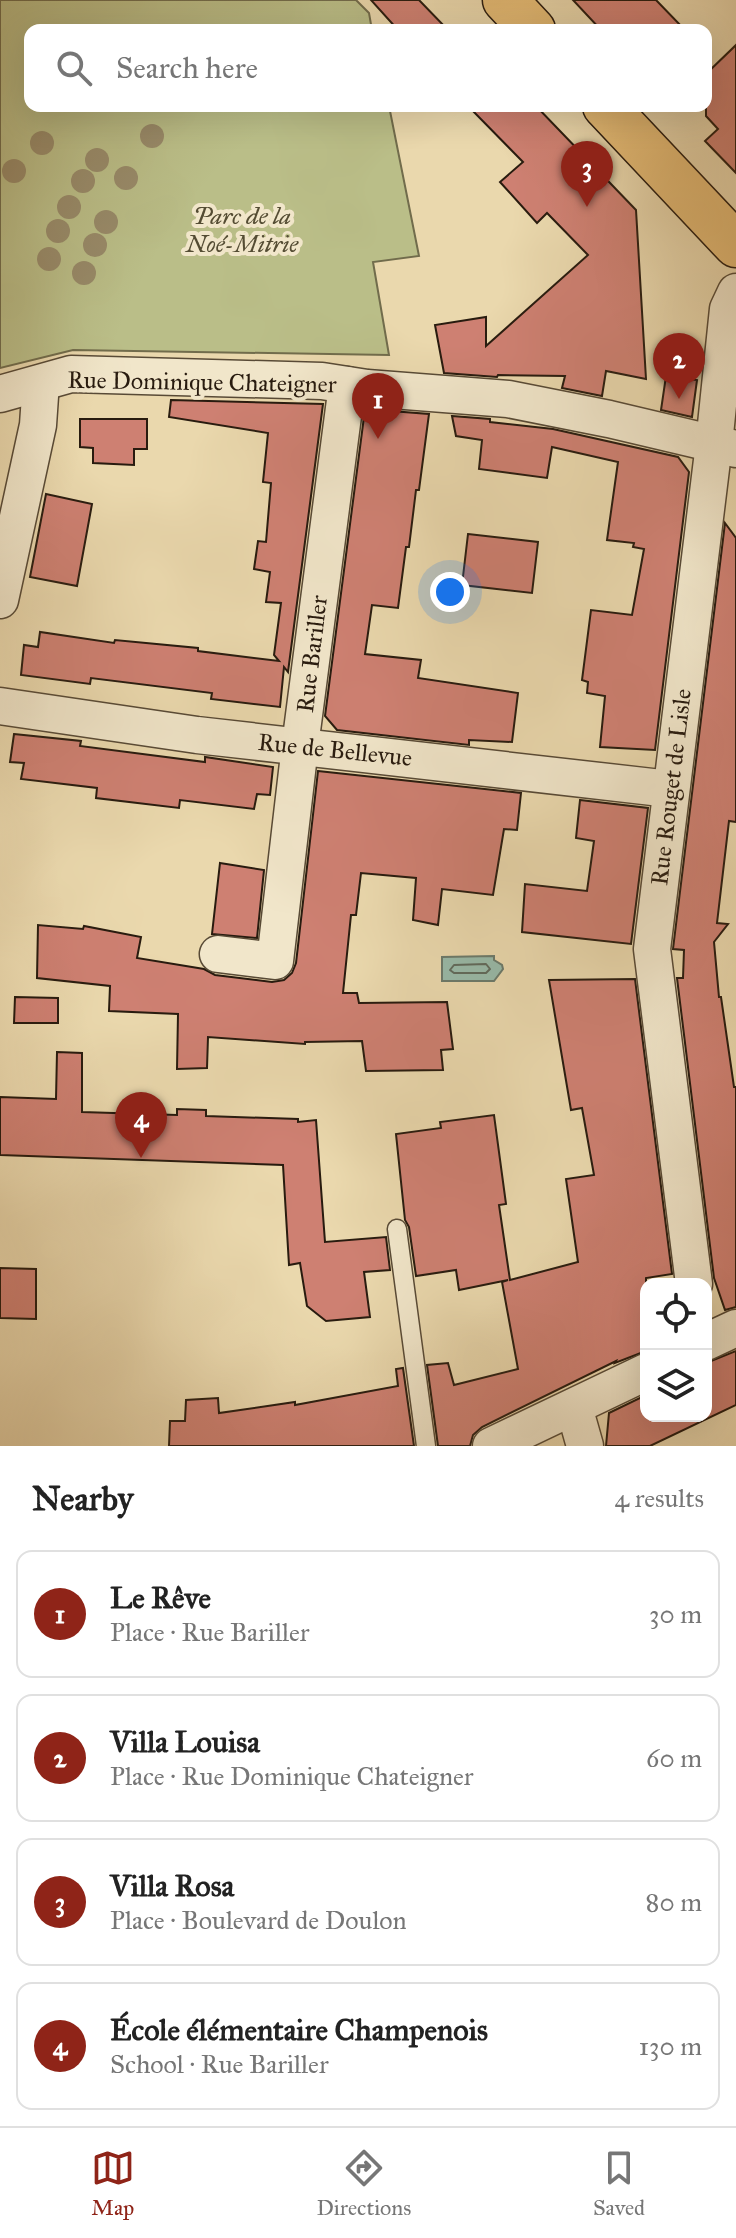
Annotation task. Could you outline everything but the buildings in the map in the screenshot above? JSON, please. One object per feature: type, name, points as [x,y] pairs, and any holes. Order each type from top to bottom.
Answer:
[{"type":"main road","points":[[505,0],[527,24]]},
{"type":"main road","points":[[611,112],[736,245]]},
{"type":"street","name":"Rue Rouget de Lisle","points":[[693,1278],[652,949],[670,789],[725,447],[728,309],[736,292]]},
{"type":"street","name":"Rue Dominique Chateigner","points":[[0,394],[71,374],[322,381],[508,399],[725,447]]},
{"type":"street","points":[[0,600],[38,425],[38,384]]},
{"type":"street","name":"Rue Bariller","points":[[218,954],[275,961],[347,385]]},
{"type":"street","name":"Rue de Bellevue","points":[[0,706],[197,735],[670,789]]},
{"type":"street","points":[[712,1339],[736,1328]]},
{"type":"street","points":[[491,1446],[640,1375]]},
{"type":"street","points":[[574,1407],[585,1446]]},
{"type":"lane","points":[[397,1229],[426,1446]]},
{"type":"green space","name":"Parc de la Noé-Mitrie","points":[[0,0],[356,0],[369,13],[371,24],[24,24],[24,112],[390,112],[419,256],[373,262],[389,355],[73,350],[0,368]]},
{"type":"water","points":[[494,956],[503,969],[494,981],[442,981],[442,957]]},
{"type":"place","name":"Villa Rosa","points":[[587,207]]},
{"type":"place","name":"Villa Louisa","points":[[679,399]]},
{"type":"place","name":"Le Rêve","points":[[378,439]]},
{"type":"place","name":"École élémentaire Champenois","points":[[141,1158]]}]
